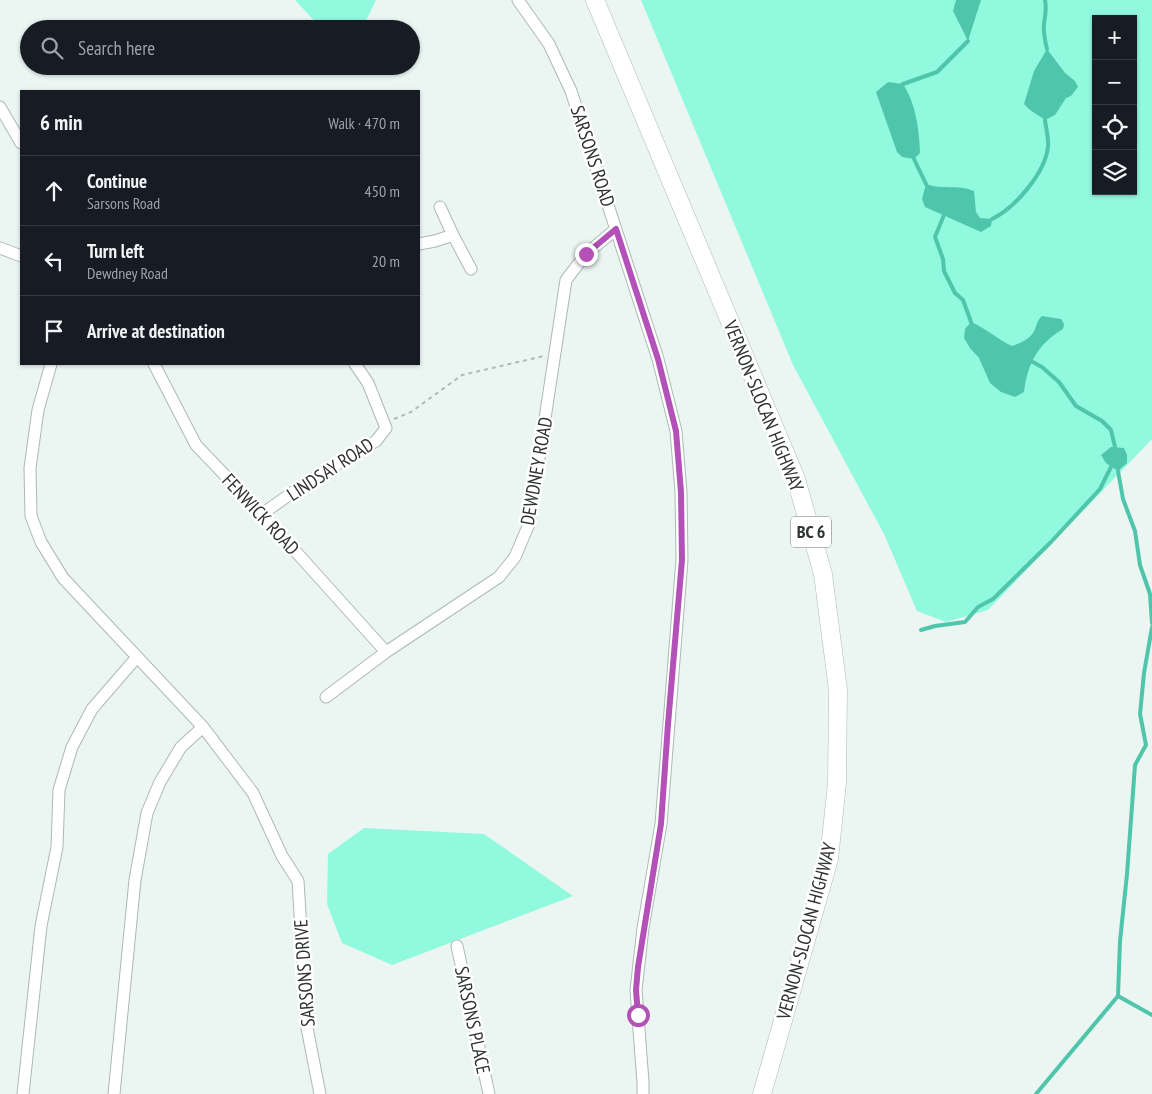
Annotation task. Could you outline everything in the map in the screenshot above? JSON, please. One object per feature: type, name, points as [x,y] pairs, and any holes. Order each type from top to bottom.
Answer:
[{"type":"main road","name":"VERNON-SLOCAN HIGHWAY","points":[[595,0],[796,478],[823,574],[838,690],[837,783],[829,859],[762,1094]]},
{"type":"street","name":"SARSONS ROAD","points":[[518,0],[548,44],[572,91],[658,359],[676,431],[681,492],[682,560],[661,824],[643,928],[636,990],[643,1094]]},
{"type":"street","points":[[0,108],[20,141]]},
{"type":"street","points":[[440,207],[471,269]]},
{"type":"street","name":"DEWDNEY ROAD","points":[[326,697],[386,652],[499,577],[516,557],[529,524],[566,280],[586,254],[616,229]]},
{"type":"street","points":[[420,244],[435,241],[453,234]]},
{"type":"street","points":[[0,248],[20,256]]},
{"type":"street","name":"SARSONS DRIVE","points":[[51,365],[38,410],[30,468],[31,516],[41,542],[63,578],[202,727],[252,793],[282,856],[298,881],[307,1028],[320,1094]]},
{"type":"street","name":"FENWICK ROAD","points":[[155,365],[196,445],[262,514],[386,652]]},
{"type":"street","name":"LINDSAY ROAD","points":[[262,514],[303,485],[376,441],[386,428],[368,383],[356,365]]},
{"type":"street","points":[[23,1094],[41,926],[57,847],[60,790],[72,747],[92,709],[137,657]]},
{"type":"street","points":[[114,1094],[135,880],[147,814],[160,782],[182,747],[202,727]]},
{"type":"street","name":"SARSONS PLACE","points":[[457,946],[489,1094]]},
{"type":"path","points":[[386,428],[394,418],[411,412],[462,375],[555,354]]},
{"type":"shaded area","points":[[295,0],[376,0],[366,20],[314,20]]},
{"type":"shaded area","points":[[641,0],[1152,0],[1152,439],[988,610],[946,622],[917,611],[884,534],[793,365]]},
{"type":"shaded area","points":[[956,0],[981,0],[968,41],[953,11]]},
{"type":"shaded area","points":[[1047,49],[1078,87],[1071,96],[1066,98],[1055,115],[1045,120],[1024,104],[1034,71]]},
{"type":"shaded area","points":[[888,82],[903,84],[914,108],[918,126],[920,153],[914,159],[902,157],[897,152],[876,92]]},
{"type":"shaded area","points":[[926,184],[974,191],[976,212],[980,218],[992,219],[991,226],[981,232],[925,207],[922,199]]},
{"type":"shaded area","points":[[1042,316],[1061,319],[1064,324],[1063,329],[1046,342],[1035,356],[1028,372],[1024,392],[1015,397],[1001,392],[990,383],[979,358],[964,338],[965,329],[971,322],[1012,346],[1024,341],[1031,335]]},
{"type":"shaded area","points":[[1111,447],[1124,448],[1127,455],[1127,463],[1118,471],[1106,463],[1101,455]]},
{"type":"shaded area","points":[[364,828],[484,834],[573,896],[392,965],[342,943],[327,904],[328,854]]},
{"type":"waterway","points":[[1045,0],[1044,31],[1047,49]]},
{"type":"waterway","points":[[903,84],[937,72],[968,41]]},
{"type":"waterway","points":[[992,219],[1010,207],[1028,189],[1041,168],[1048,147],[1045,120]]},
{"type":"waterway","points":[[914,159],[926,184]]},
{"type":"waterway","points":[[944,215],[935,237],[943,259],[944,271],[955,293],[963,300],[971,322]]},
{"type":"waterway","points":[[1031,361],[1042,367],[1059,382],[1076,406],[1102,421],[1111,430],[1115,447]]},
{"type":"waterway","points":[[921,630],[965,622],[978,607],[993,599],[1051,542],[1100,489],[1111,467]]},
{"type":"waterway","points":[[1118,471],[1123,499],[1135,531],[1140,565],[1150,594],[1152,623]]},
{"type":"waterway","points":[[1152,627],[1144,673],[1140,714],[1146,745],[1135,765],[1120,941],[1118,996],[1152,1015]]},
{"type":"waterway","points":[[1036,1094],[1118,996]]},
{"type":"route","points":[[586,254],[616,229],[658,359],[676,431],[681,492],[682,560],[661,824],[638,967],[636,990],[638,1015]]}]
